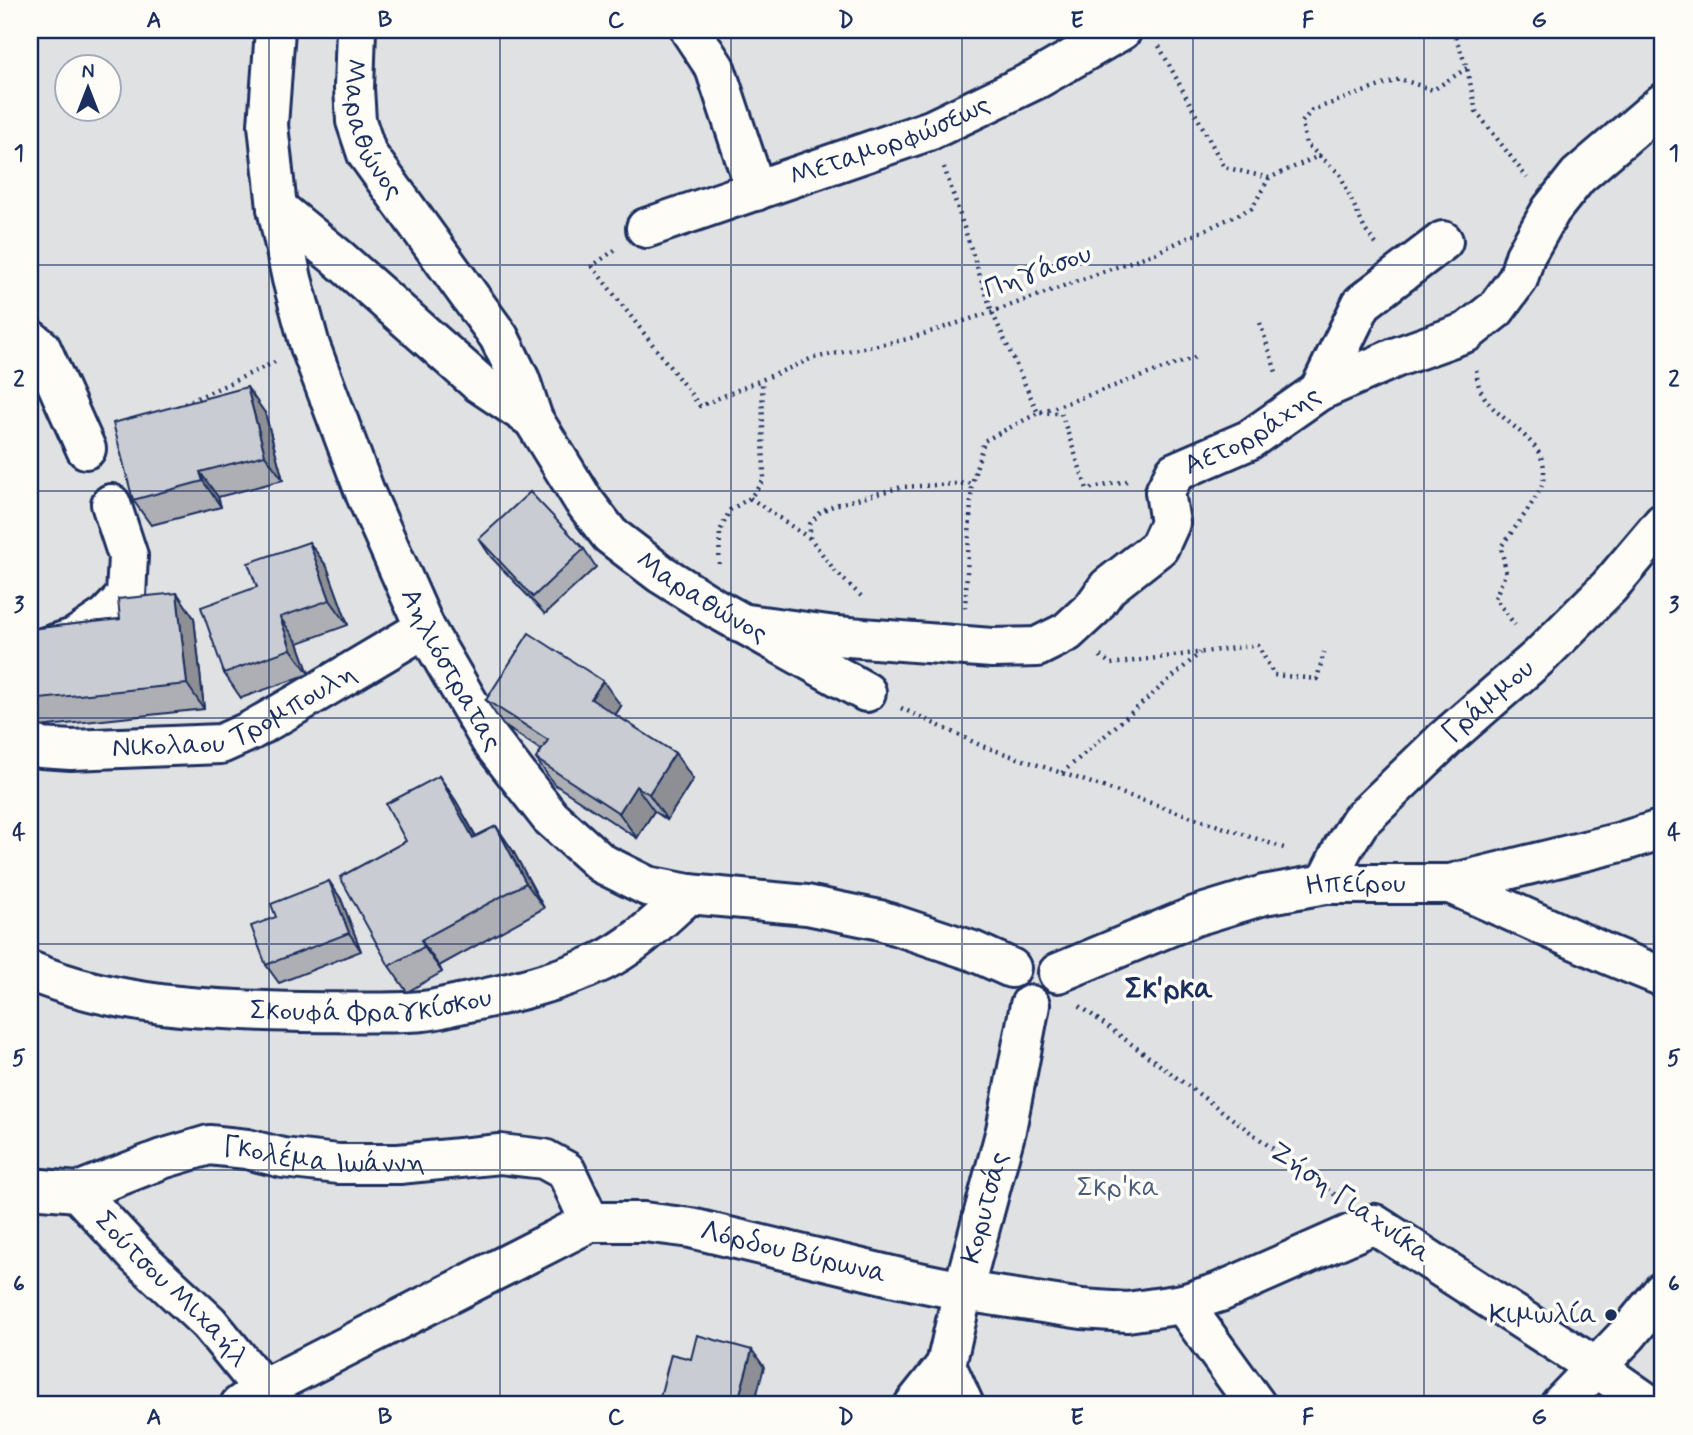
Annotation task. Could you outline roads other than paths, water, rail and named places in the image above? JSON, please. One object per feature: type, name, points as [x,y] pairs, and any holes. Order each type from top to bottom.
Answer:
[{"type":"street","name":"Αηλιόστρατας","points":[[275,30],[268,125],[277,208],[310,346],[366,495],[425,628],[490,740],[550,817],[601,863],[647,886],[690,894],[807,905],[880,920],[973,951],[1011,968],[1025,956],[1041,956],[1049,960],[1048,989]]},
{"type":"street","name":"Μαραθώνος","points":[[356,30],[356,121],[367,155],[499,337],[520,380],[533,419],[583,500],[610,536],[661,574],[728,615],[866,692]]},
{"type":"street","points":[[690,30],[715,68],[756,191]]},
{"type":"street","name":"Μεταμορφώσεως","points":[[646,228],[931,130],[1037,79],[1139,36]]},
{"type":"street","name":"Αετορράχης","points":[[728,615],[836,636],[992,648],[1037,648],[1067,632],[1093,608],[1108,587],[1159,547],[1170,523],[1165,492],[1175,472],[1249,440],[1304,400],[1397,357],[1467,332],[1496,309],[1518,279],[1525,256],[1551,210],[1578,176],[1663,103]]},
{"type":"street","points":[[277,208],[338,258],[479,383],[533,419]]},
{"type":"street","points":[[1304,400],[1362,303],[1443,240]]},
{"type":"street","points":[[30,339],[41,348],[86,449]]},
{"type":"street","points":[[30,652],[74,638],[107,616],[126,596],[128,556],[111,504]]},
{"type":"street","name":"Γράμμου","points":[[1325,884],[1360,821],[1446,738],[1539,656],[1609,587],[1663,523]]},
{"type":"street","name":"Νικολαου Τρομπουλη","points":[[30,742],[41,748],[71,750],[221,744],[250,732],[425,628]]},
{"type":"street","name":"Ηπείρου","points":[[1048,989],[1195,916],[1264,895],[1325,884],[1450,884],[1663,829]]},
{"type":"street","points":[[1450,884],[1609,956],[1663,977]]},
{"type":"street","name":"Σκουφά Φραγκίσκου","points":[[30,971],[52,981],[128,998],[198,1009],[424,1011],[546,983],[602,962],[631,944],[690,894]]},
{"type":"street","name":"Κορυτσάς","points":[[946,1365],[1006,1130],[1048,989]]},
{"type":"street","name":"Γκολέμα Ιωάννη","points":[[30,1188],[78,1192],[209,1144],[338,1164],[399,1164],[500,1154],[544,1159],[566,1171],[590,1222]]},
{"type":"street","name":"Σούτσου Μιχαήλ","points":[[78,1192],[138,1257],[209,1324],[252,1397]]},
{"type":"street","name":"Λόρδου Βύρωνα","points":[[252,1397],[590,1222],[644,1222],[691,1228],[963,1291],[1082,1309],[1126,1312],[1184,1304],[1220,1292],[1374,1224]]},
{"type":"street","name":"Ζήση Γιαχνίκα","points":[[1374,1224],[1650,1405]]},
{"type":"street","points":[[1560,1405],[1628,1334],[1663,1291]]},
{"type":"street","points":[[1184,1304],[1256,1405]]},
{"type":"street","points":[[914,1405],[946,1365],[964,1405]]},
{"type":"place","name":"Κιμωλία","points":[[1611,1315]]},
{"type":"district","name":"Σκ'ρκα","points":[[1169,989]]},
{"type":"park label","name":"Σκρ'κα","points":[[1118,1188]]}]
